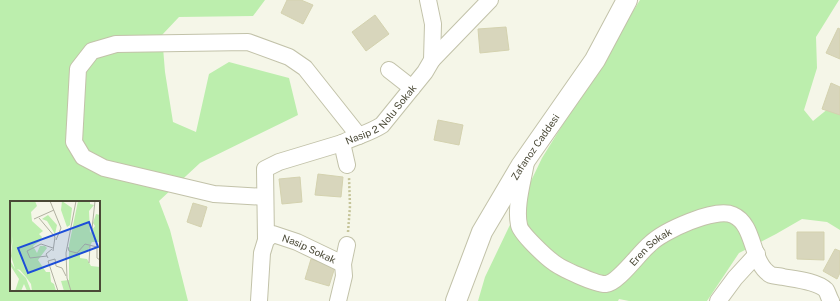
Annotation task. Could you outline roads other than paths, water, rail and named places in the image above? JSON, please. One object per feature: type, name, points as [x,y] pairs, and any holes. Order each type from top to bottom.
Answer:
[{"type":"street","points":[[428,0],[433,24],[432,60]]},
{"type":"street","name":"Nasip 2 Nolu Sokak","points":[[347,165],[342,143],[373,131],[382,125],[425,72],[432,60],[490,0]]},
{"type":"street","name":"Zafanoz Caddesi","points":[[456,301],[482,232],[526,158],[595,60],[627,0]]},
{"type":"street","points":[[266,197],[214,194],[104,168],[83,157],[74,142],[78,68],[92,52],[116,44],[248,42],[289,57],[305,68],[359,136]]},
{"type":"street","points":[[389,70],[412,88]]},
{"type":"street","points":[[266,240],[265,169],[279,162],[342,143]]},
{"type":"street","name":"Eren Sokak","points":[[526,158],[518,212],[519,226],[524,234],[554,263],[595,283],[606,284],[615,280],[651,242],[688,221],[719,213],[733,214],[743,223],[752,241],[760,264],[771,275],[803,281],[818,286],[826,290],[831,301]]},
{"type":"street","name":"Nasip Sokak","points":[[259,301],[262,253],[266,240],[273,234],[297,242],[343,264]]},
{"type":"street","points":[[338,301],[344,276],[343,264],[346,245]]},
{"type":"street","points":[[718,301],[734,278],[757,254]]}]
